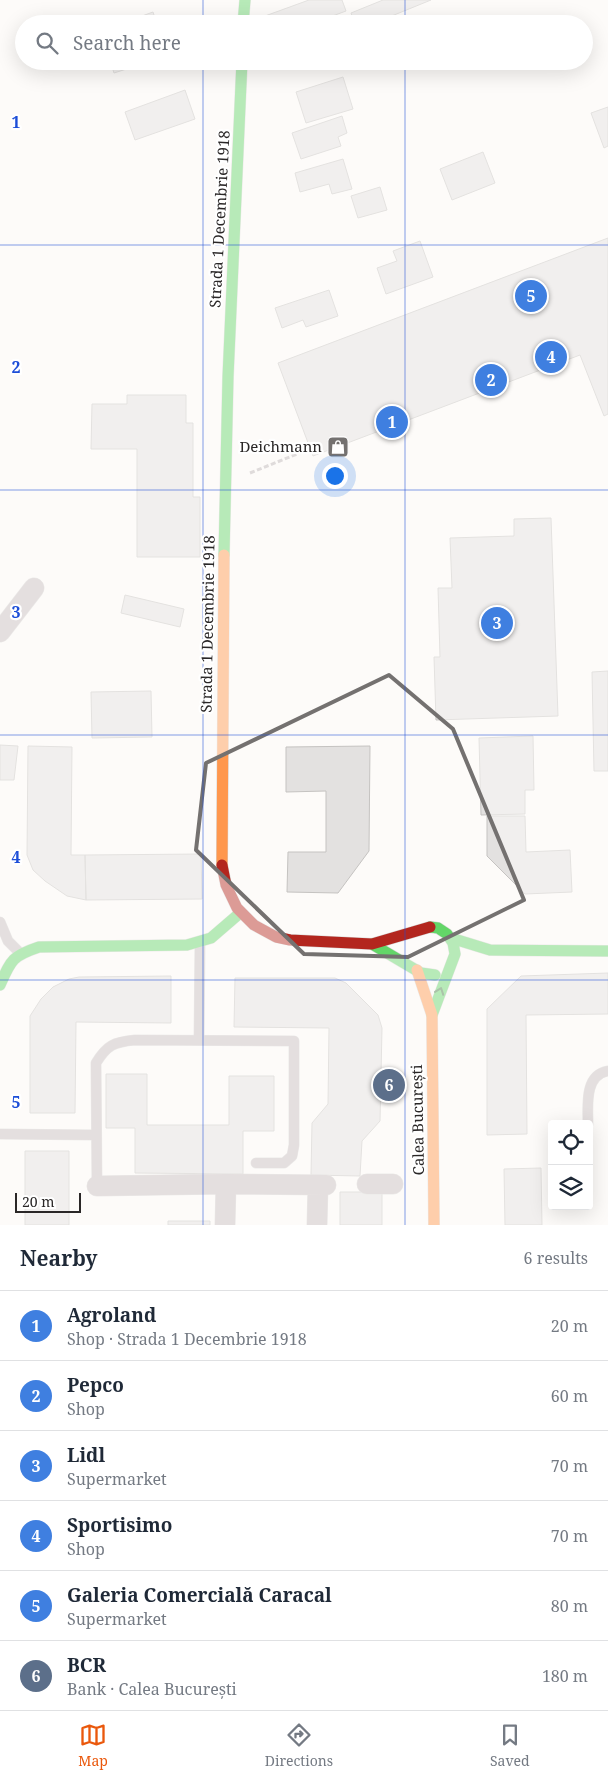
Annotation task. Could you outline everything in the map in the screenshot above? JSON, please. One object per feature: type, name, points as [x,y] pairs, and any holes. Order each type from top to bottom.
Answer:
[{"type":"main road","points":[[244,0],[244,15]]},
{"type":"main road","name":"Strada 1 Decembrie 1918","points":[[240,913],[226,888],[221,854],[228,377],[242,70]]},
{"type":"main road","points":[[0,985],[9,965],[20,953],[39,947],[172,946],[200,942],[211,938],[240,913],[264,932],[290,940],[372,944],[433,926],[444,930],[451,938],[455,945],[455,954],[432,1015]]},
{"type":"main road","points":[[417,931],[407,948],[408,956],[415,969],[432,1015]]},
{"type":"main road","points":[[451,938],[490,950],[608,951]]},
{"type":"main road","points":[[372,944],[428,975],[436,975],[450,966],[490,950]]},
{"type":"main road","name":"Calea București","points":[[432,1015],[434,1225]]},
{"type":"street","points":[[0,632],[34,588]]},
{"type":"street","points":[[225,1225],[226,1184]]},
{"type":"street","points":[[97,1191],[226,1184],[322,1185],[317,1225]]},
{"type":"street","points":[[367,1184],[393,1184]]},
{"type":"lane","points":[[0,922],[8,941],[20,953]]},
{"type":"lane","points":[[199,1040],[200,942]]},
{"type":"lane","points":[[97,1191],[96,1064],[102,1053],[116,1042],[135,1040],[294,1041],[294,1145],[292,1156],[284,1163],[256,1163]]},
{"type":"lane","points":[[588,1120],[588,1095],[593,1080],[603,1072],[608,1071]]},
{"type":"lane","points":[[0,1134],[96,1135]]},
{"type":"path","points":[[247,474],[297,454]]},
{"type":"highlighted area","points":[[389,675],[453,729],[524,900],[408,957],[304,954],[196,850],[206,763]]},
{"type":"building","points":[[309,0],[342,0],[346,11],[335,15],[268,15]]},
{"type":"building","points":[[383,0],[431,0],[394,15],[352,15],[351,13]]},
{"type":"building","points":[[343,77],[353,109],[306,123],[296,92]]},
{"type":"building","points":[[185,90],[195,119],[135,140],[125,112]]},
{"type":"building","points":[[608,107],[608,146],[604,148],[591,113]]},
{"type":"building","points":[[342,116],[347,133],[338,137],[341,146],[301,159],[292,133]]},
{"type":"building","points":[[483,152],[495,183],[452,200],[440,169]]},
{"type":"building","points":[[343,159],[352,189],[332,194],[329,184],[300,192],[295,173]]},
{"type":"building","points":[[380,187],[387,210],[358,218],[351,196]]},
{"type":"building","points":[[608,238],[608,414],[604,416],[580,355],[313,456],[278,363]]},
{"type":"building","points":[[420,241],[433,277],[386,294],[377,268],[397,261],[393,251]]},
{"type":"building","points":[[329,290],[338,316],[306,327],[303,320],[282,328],[275,308]]},
{"type":"building","points":[[127,395],[186,395],[186,423],[193,423],[193,497],[200,497],[200,557],[137,557],[137,449],[91,449],[92,404],[127,404]]},
{"type":"building","points":[[551,518],[558,716],[436,720],[434,657],[440,657],[438,588],[452,588],[450,538],[514,536],[514,519]]},
{"type":"building","points":[[125,595],[184,609],[180,627],[121,613]]},
{"type":"building","points":[[608,671],[608,771],[594,771],[592,672]]},
{"type":"building","points":[[151,691],[152,737],[92,738],[91,692]]},
{"type":"building","points":[[533,736],[534,790],[525,790],[525,814],[481,815],[479,738]]},
{"type":"building","points":[[0,745],[18,746],[14,780],[0,780]]},
{"type":"building","points":[[28,746],[72,747],[71,855],[85,855],[86,900],[67,896],[45,881],[33,870],[27,855]]},
{"type":"building","points":[[370,746],[369,851],[338,893],[287,892],[288,852],[326,852],[326,791],[286,792],[286,747]]},
{"type":"building","points":[[487,816],[525,816],[526,852],[570,850],[572,892],[525,894],[487,856]]},
{"type":"building","points":[[201,854],[202,899],[86,900],[85,855]]},
{"type":"building","points":[[608,973],[608,1014],[526,1015],[527,1134],[487,1135],[487,1009],[521,976]]},
{"type":"building","points":[[171,976],[171,1023],[76,1022],[75,1113],[30,1113],[30,1016],[41,999],[53,987],[69,979],[79,977]]},
{"type":"building","points":[[235,978],[335,978],[346,983],[378,1015],[382,1028],[380,1121],[362,1141],[360,1176],[311,1175],[312,1123],[328,1104],[329,1028],[234,1027]]},
{"type":"building","points":[[106,1074],[147,1074],[147,1125],[229,1125],[229,1076],[274,1076],[274,1131],[243,1131],[243,1174],[135,1173],[135,1128],[106,1128]]},
{"type":"building","points":[[25,1151],[69,1151],[69,1225],[25,1225]]},
{"type":"building","points":[[541,1168],[542,1225],[505,1225],[504,1169]]},
{"type":"building","points":[[340,1192],[382,1192],[382,1225],[340,1225]]},
{"type":"building","points":[[168,1221],[210,1221],[210,1225],[168,1225]]},
{"type":"traffic: fast","points":[[244,15],[245,0]]},
{"type":"traffic: fast","points":[[224,555],[228,377],[242,70]]},
{"type":"traffic: fast","points":[[0,985],[10,964],[18,956],[39,947],[187,945],[211,938],[240,913]]},
{"type":"traffic: fast","points":[[430,927],[438,928],[447,934],[453,943],[455,954],[432,1015]]},
{"type":"traffic: fast","points":[[451,938],[490,950],[608,951]]},
{"type":"traffic: fast","points":[[372,944],[421,973],[435,975]]},
{"type":"traffic: slow","points":[[222,865],[224,555]]},
{"type":"traffic: slow","points":[[417,970],[432,1015],[434,1225]]},
{"type":"traffic: jam","points":[[222,865],[226,885],[237,908],[254,925],[276,937],[290,940],[372,944],[430,927]]},
{"type":"place","name":"Galeria Comercială Caracal","points":[[531,296]]},
{"type":"place","name":"Sportisimo","points":[[551,357]]},
{"type":"place","name":"Pepco","points":[[491,380]]},
{"type":"place","name":"Agroland","points":[[392,422]]},
{"type":"place","name":"Deichmann","points":[[338,447]]},
{"type":"place","name":"Lidl","points":[[497,623]]},
{"type":"place","name":"BCR","points":[[389,1085]]}]
